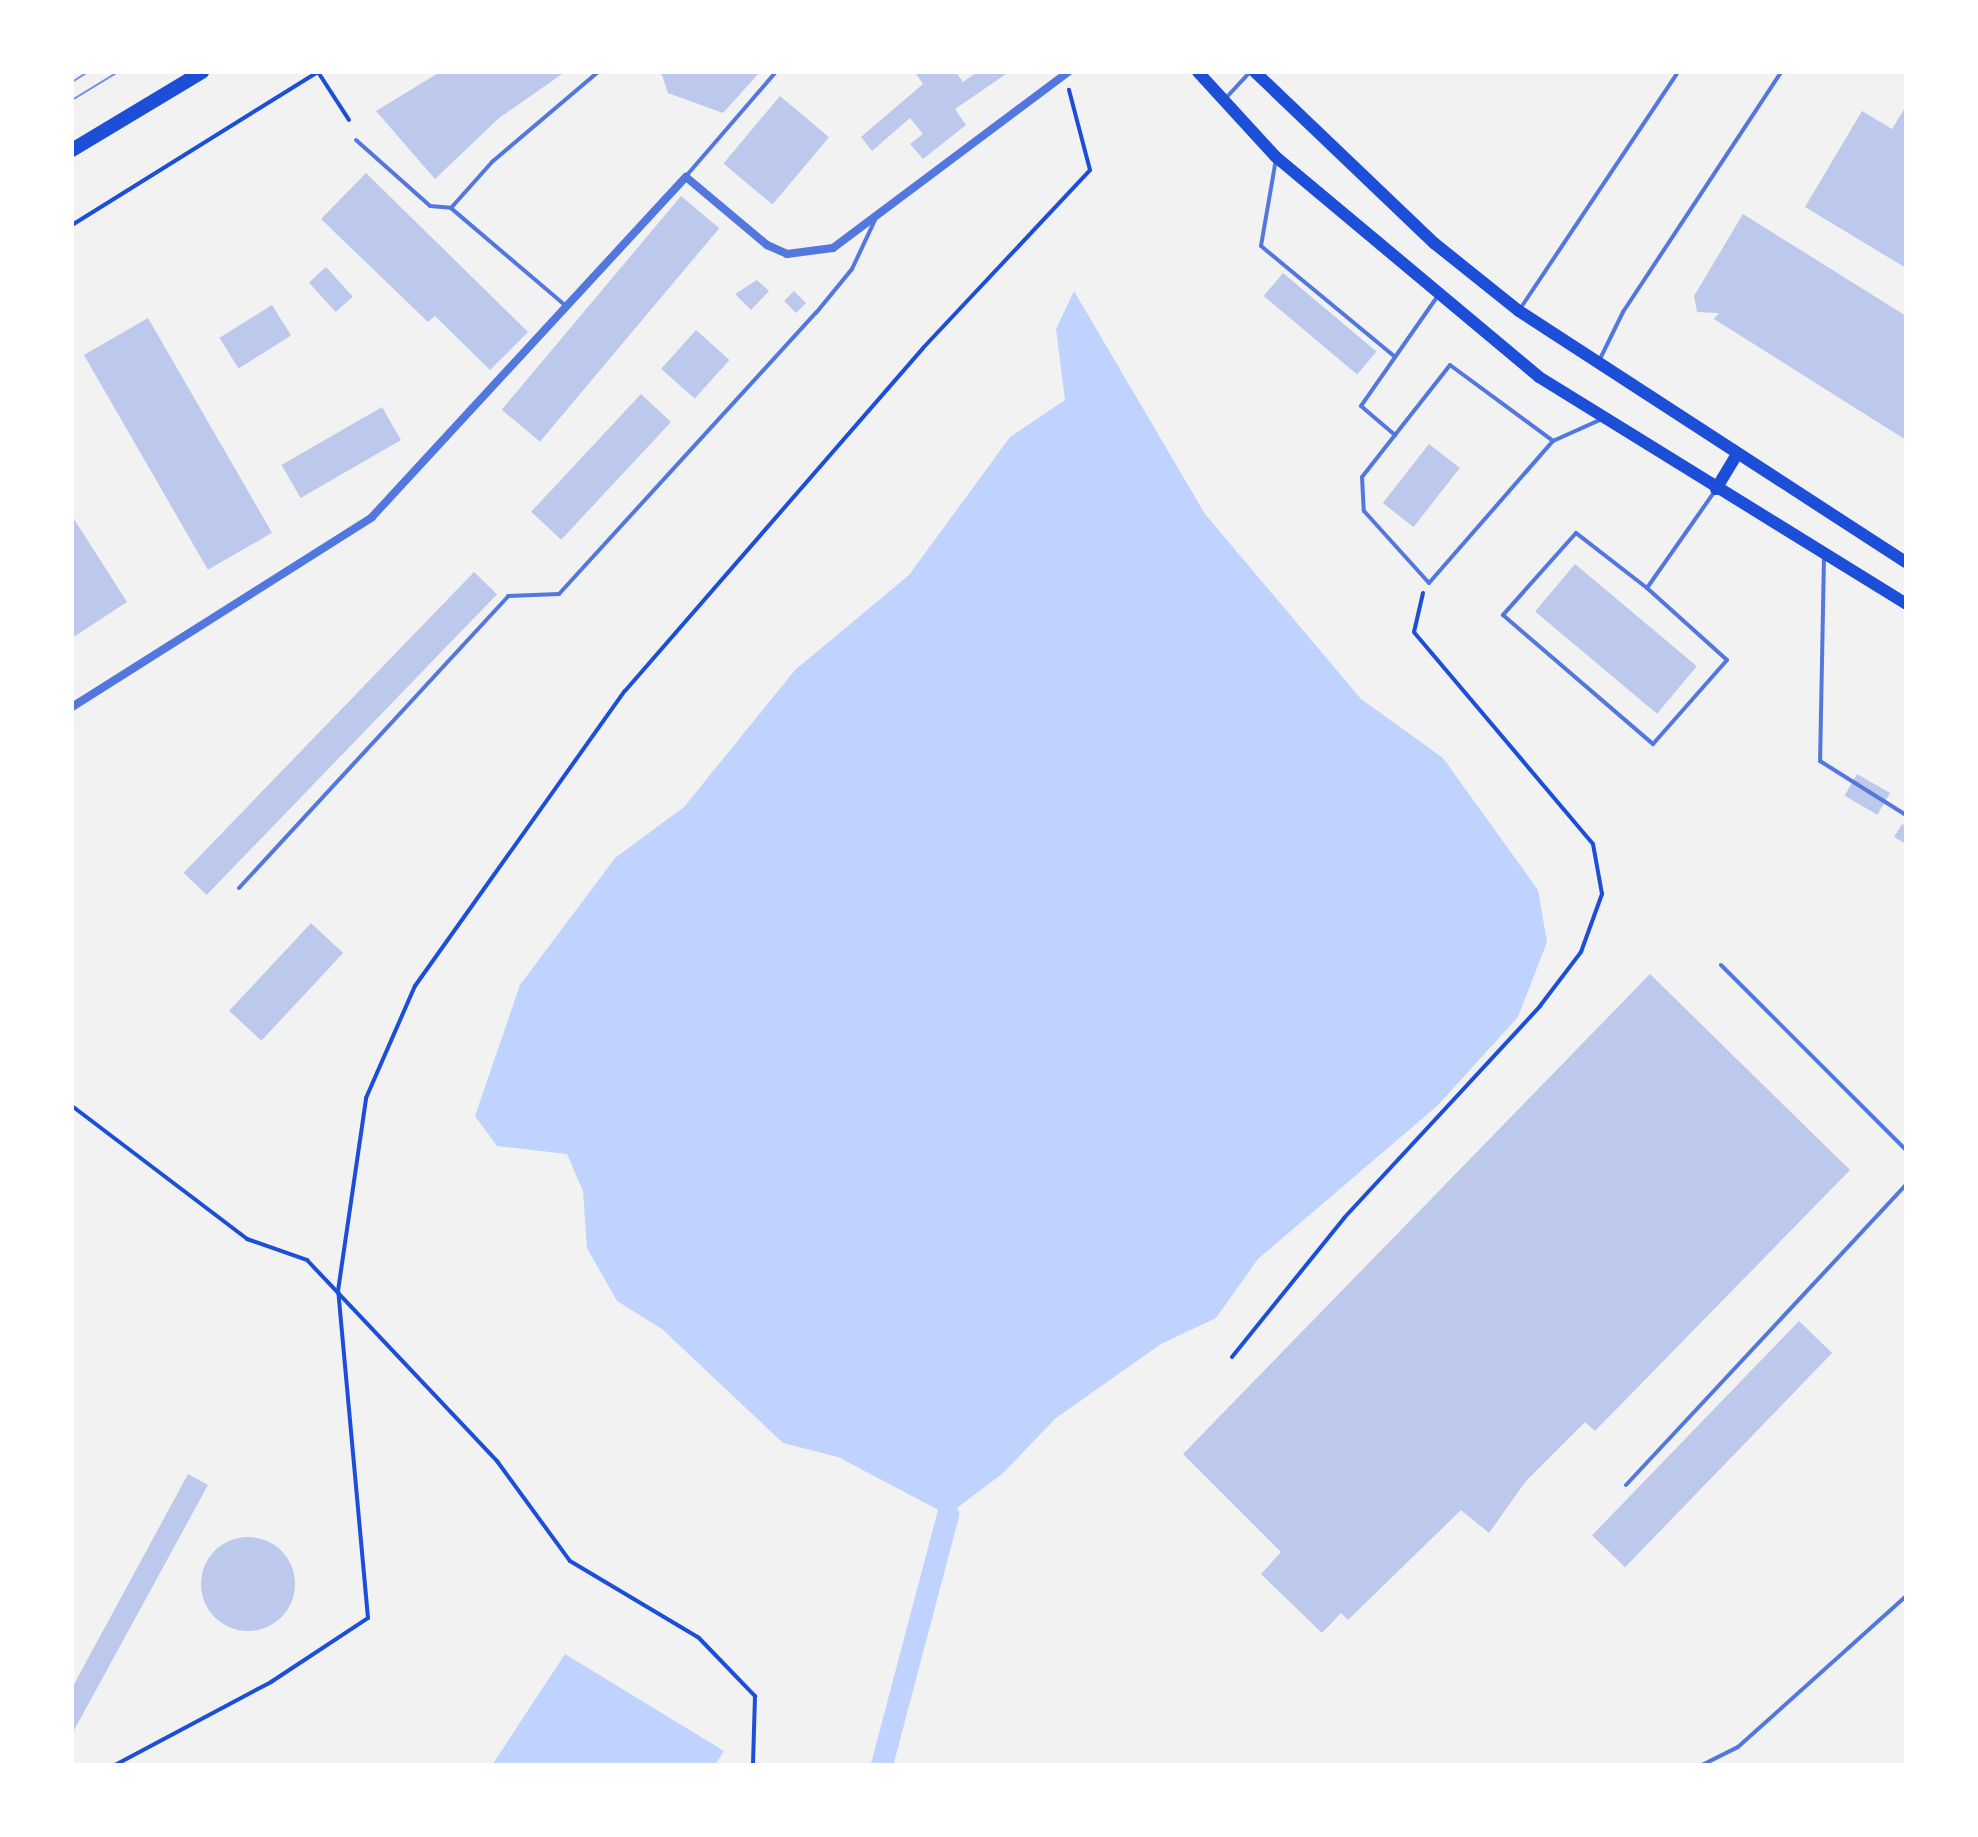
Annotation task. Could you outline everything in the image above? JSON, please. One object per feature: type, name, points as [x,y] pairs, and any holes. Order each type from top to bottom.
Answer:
[{"type":"main road","points":[[72,150],[202,72]]},
{"type":"main road","points":[[1198,72],[1276,157],[1437,297],[1602,419],[1906,604]]},
{"type":"main road","points":[[1252,72],[1434,243],[1519,311],[1596,367],[1906,562]]},
{"type":"main road","points":[[1716,489],[1735,457]]},
{"type":"street","points":[[72,707],[372,517],[686,177],[787,254],[833,248],[875,220],[1067,74]]},
{"type":"lane","points":[[451,208],[492,162],[598,72]]},
{"type":"lane","points":[[686,177],[776,72]]},
{"type":"lane","points":[[1224,100],[1252,72]]},
{"type":"lane","points":[[1519,311],[1678,72]]},
{"type":"lane","points":[[1596,367],[1623,312],[1781,72]]},
{"type":"lane","points":[[356,140],[430,206],[451,208],[568,307]]},
{"type":"lane","points":[[1276,157],[1261,246],[1394,356]]},
{"type":"lane","points":[[239,888],[508,596],[559,594],[816,313],[852,269],[875,220]]},
{"type":"lane","points":[[1395,435],[1361,406],[1437,297]]},
{"type":"lane","points":[[1553,441],[1450,365],[1362,477],[1364,511],[1429,583],[1553,441],[1602,419]]},
{"type":"lane","points":[[1647,588],[1716,489]]},
{"type":"lane","points":[[1576,533],[1647,588],[1727,660],[1653,744],[1503,615],[1576,533]]},
{"type":"lane","points":[[1824,555],[1820,761],[1906,815]]},
{"type":"lane","points":[[1721,965],[1906,1150]]},
{"type":"lane","points":[[1626,1485],[1906,1185]]},
{"type":"lane","points":[[1702,1765],[1738,1747],[1906,1596]]},
{"type":"path","points":[[72,225],[318,72],[349,120]]},
{"type":"path","points":[[115,1765],[271,1682],[368,1618],[338,1291],[366,1098],[415,986],[625,691],[923,348],[1090,170],[1067,74]]},
{"type":"path","points":[[1232,1357],[1344,1218],[1540,1006],[1581,952],[1602,894],[1593,844],[1414,632],[1429,583]]},
{"type":"path","points":[[72,1106],[247,1239],[307,1260],[497,1461],[570,1561],[641,1607],[699,1638],[755,1696],[753,1765]]},
{"type":"water","points":[[1074,291],[1205,514],[1361,699],[1443,758],[1538,890],[1547,942],[1518,1017],[1437,1106],[1258,1259],[1216,1318],[1161,1344],[1056,1418],[1003,1473],[948,1515],[838,1457],[783,1443],[662,1329],[617,1301],[587,1248],[583,1191],[567,1154],[497,1146],[475,1116],[520,985],[615,858],[684,807],[795,670],[909,575],[1010,437],[1065,400],[1056,329]]},
{"type":"water","points":[[565,1654],[724,1751],[715,1765],[492,1765]]},
{"type":"building","points":[[440,72],[565,72],[499,118],[435,179],[376,111]]},
{"type":"building","points":[[661,72],[760,72],[723,113],[668,93]]},
{"type":"building","points":[[915,72],[956,72],[963,82],[977,72],[1009,72],[955,109],[966,125],[923,159],[910,144],[923,134],[910,118],[872,151],[861,137],[923,84]]},
{"type":"building","points":[[780,96],[829,137],[772,205],[723,163]]},
{"type":"building","points":[[1906,106],[1906,268],[1805,207],[1862,111],[1892,129]]},
{"type":"building","points":[[366,173],[528,332],[490,370],[435,316],[428,322],[321,219]]},
{"type":"building","points":[[681,196],[719,228],[540,442],[502,410]]},
{"type":"building","points":[[1743,214],[1906,316],[1906,440],[1714,319],[1719,313],[1697,312],[1694,296]]},
{"type":"building","points":[[326,267],[353,297],[336,312],[309,282]]},
{"type":"building","points":[[1283,273],[1376,351],[1357,374],[1264,296]]},
{"type":"building","points":[[757,280],[769,291],[751,310],[735,294]]},
{"type":"building","points":[[794,291],[806,303],[796,313],[784,301]]},
{"type":"building","points":[[272,305],[291,336],[238,368],[219,338]]},
{"type":"building","points":[[148,318],[272,533],[208,570],[84,355]]},
{"type":"building","points":[[696,330],[729,360],[695,399],[661,369]]},
{"type":"building","points":[[641,394],[671,422],[561,540],[531,512]]},
{"type":"building","points":[[382,407],[401,440],[301,498],[282,465]]},
{"type":"building","points":[[1429,444],[1460,468],[1414,527],[1383,503]]},
{"type":"building","points":[[72,516],[127,602],[72,638]]},
{"type":"building","points":[[1575,564],[1697,666],[1657,714],[1535,611]]},
{"type":"building","points":[[474,572],[497,594],[207,895],[184,873]]},
{"type":"building","points":[[1857,774],[1890,793],[1877,815],[1844,796]]},
{"type":"building","points":[[1902,824],[1906,827],[1906,844],[1894,837]]},
{"type":"building","points":[[311,923],[343,953],[261,1041],[229,1011]]},
{"type":"building","points":[[1650,974],[1850,1170],[1595,1431],[1585,1422],[1526,1481],[1489,1533],[1461,1510],[1348,1620],[1341,1613],[1322,1633],[1261,1574],[1281,1552],[1183,1454]]},
{"type":"building","points":[[1799,1321],[1832,1353],[1625,1567],[1592,1535]]},
{"type":"building","points":[[188,1474],[208,1485],[72,1734],[72,1688]]},
{"type":"building","points":[[248,1537],[266,1540],[281,1551],[292,1566],[295,1584],[292,1602],[281,1617],[266,1628],[248,1631],[230,1628],[215,1617],[204,1602],[201,1584],[204,1566],[215,1551],[230,1540]]},
{"type":"waterway","points":[[882,1765],[948,1515]]},
{"type":"tram line","points":[[72,82],[88,72]]},
{"type":"tram line","points":[[72,100],[118,72]]}]
